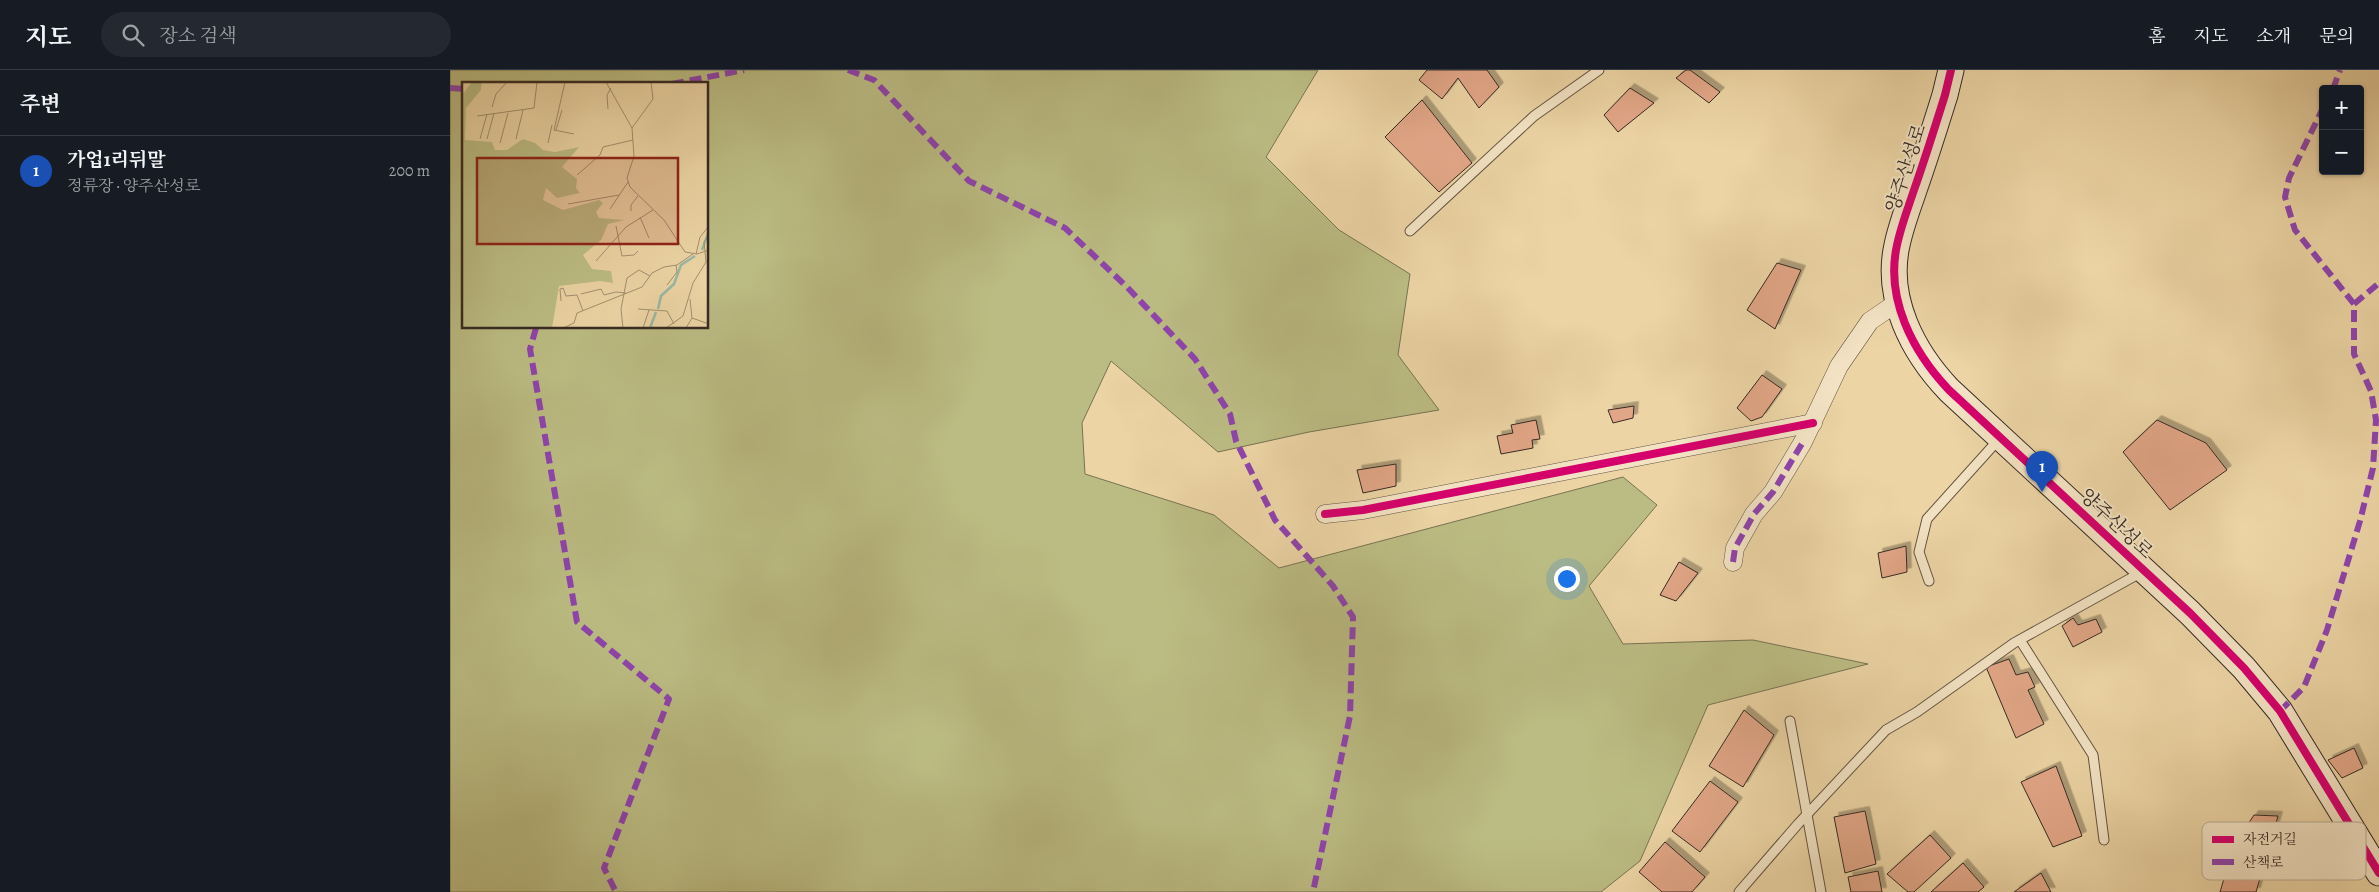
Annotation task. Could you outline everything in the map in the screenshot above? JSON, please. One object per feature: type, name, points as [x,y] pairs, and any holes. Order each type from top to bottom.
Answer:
[{"type":"street","name":"양주산성로","points":[[1951,70],[1946,96],[1897,245],[1894,281],[1898,302],[1910,338],[1937,378],[2190,613],[2237,661],[2280,711],[2348,822]]},
{"type":"street","points":[[1733,562],[1735,548],[1754,514],[1773,492],[1813,423],[1838,366],[1870,322],[1898,302]]},
{"type":"street","points":[[1325,514],[1363,510],[1813,423]]},
{"type":"street","name":"양주산성로","points":[[2366,852],[2379,873]]},
{"type":"lane","points":[[1410,231],[1534,116],[1599,70]]},
{"type":"lane","points":[[1929,581],[1920,552],[1927,519],[2000,438]]},
{"type":"lane","points":[[1739,892],[1808,813],[1886,730],[1917,712],[2020,640],[2145,571]]},
{"type":"lane","points":[[2020,640],[2092,755],[2104,840]]},
{"type":"lane","points":[[1790,721],[1821,892]]},
{"type":"green space","points":[[450,70],[1318,70],[1266,157],[1339,230],[1410,274],[1398,355],[1439,410],[1309,432],[1218,452],[1111,361],[1082,423],[1085,474],[1214,515],[1279,568],[1623,477],[1657,505],[1589,586],[1623,644],[1753,640],[1868,664],[1708,705],[1640,861],[1601,892],[450,892]]},
{"type":"building","points":[[1427,70],[1487,70],[1499,87],[1479,108],[1458,78],[1442,99],[1419,80]]},
{"type":"building","points":[[1686,70],[1690,70],[1720,92],[1709,103],[1676,78]]},
{"type":"building","points":[[1630,88],[1654,103],[1618,132],[1604,115]]},
{"type":"building","points":[[1422,100],[1472,163],[1439,192],[1385,137]]},
{"type":"building","points":[[1777,263],[1801,270],[1775,329],[1747,310]]},
{"type":"building","points":[[1762,375],[1782,389],[1762,417],[1751,421],[1737,408]]},
{"type":"building","points":[[1634,406],[1633,418],[1613,423],[1608,410]]},
{"type":"building","points":[[1536,420],[1540,439],[1532,440],[1533,448],[1501,454],[1497,436],[1513,433],[1511,425]]},
{"type":"building","points":[[2157,420],[2206,443],[2227,470],[2170,510],[2123,452]]},
{"type":"building","points":[[1396,464],[1396,486],[1363,493],[1357,470]]},
{"type":"building","points":[[1906,546],[1907,572],[1882,578],[1878,553]]},
{"type":"building","points":[[1679,562],[1698,573],[1676,601],[1660,595]]},
{"type":"building","points":[[2073,618],[2078,625],[2096,619],[2102,632],[2073,647],[2062,626]]},
{"type":"building","points":[[2009,659],[2016,675],[2028,672],[2035,687],[2028,690],[2044,724],[2016,738],[1986,667]]},
{"type":"building","points":[[1744,710],[1774,735],[1743,787],[1709,766]]},
{"type":"building","points":[[2354,748],[2363,768],[2342,778],[2328,760]]},
{"type":"building","points":[[2056,766],[2082,836],[2053,847],[2021,782]]},
{"type":"building","points":[[1710,781],[1738,802],[1700,852],[1672,831]]},
{"type":"building","points":[[1865,811],[1876,864],[1845,873],[1834,817]]},
{"type":"building","points":[[2254,815],[2278,816],[2276,822],[2249,822]]},
{"type":"building","points":[[1930,835],[1951,858],[1914,892],[1908,892],[1887,874]]},
{"type":"building","points":[[1665,842],[1705,877],[1692,892],[1662,892],[1639,872]]},
{"type":"building","points":[[1963,863],[1984,887],[1978,892],[1931,892]]},
{"type":"building","points":[[1878,871],[1882,892],[1851,892],[1848,877]]},
{"type":"building","points":[[2041,873],[2051,892],[2014,892]]},
{"type":"building","points":[[2224,880],[2259,880],[2256,892],[2220,892]]},
{"type":"marked path","points":[[682,82],[744,70]]},
{"type":"marked path","points":[[848,70],[874,80],[969,181],[1065,228],[1127,287],[1195,359],[1230,414],[1236,441],[1275,520],[1333,586],[1353,617],[1350,716],[1313,892]]},
{"type":"marked path","points":[[2334,85],[2340,70]]},
{"type":"marked path","points":[[450,88],[462,89]]},
{"type":"marked path","points":[[2280,711],[2304,687],[2327,630],[2360,521],[2373,468],[2376,420],[2371,391],[2354,354],[2354,304],[2295,230],[2285,197],[2289,178],[2319,116]]},
{"type":"marked path","points":[[2354,304],[2379,283]]},
{"type":"marked path","points":[[536,329],[530,349],[577,622],[669,699],[604,868],[616,892]]},
{"type":"marked path","points":[[1733,562],[1735,548],[1754,514],[1773,492],[1803,442]]},
{"type":"cycle path","points":[[1951,70],[1926,155],[1900,231],[1894,265],[1899,305],[1914,342],[1924,359],[1949,390],[2190,613],[2244,668],[2280,711],[2348,822]]},
{"type":"cycle path","points":[[1325,514],[1363,510],[1813,423]]},
{"type":"cycle path","points":[[2366,852],[2379,873]]},
{"type":"place","name":"가업1리뒤말","points":[[2042,492]]}]
